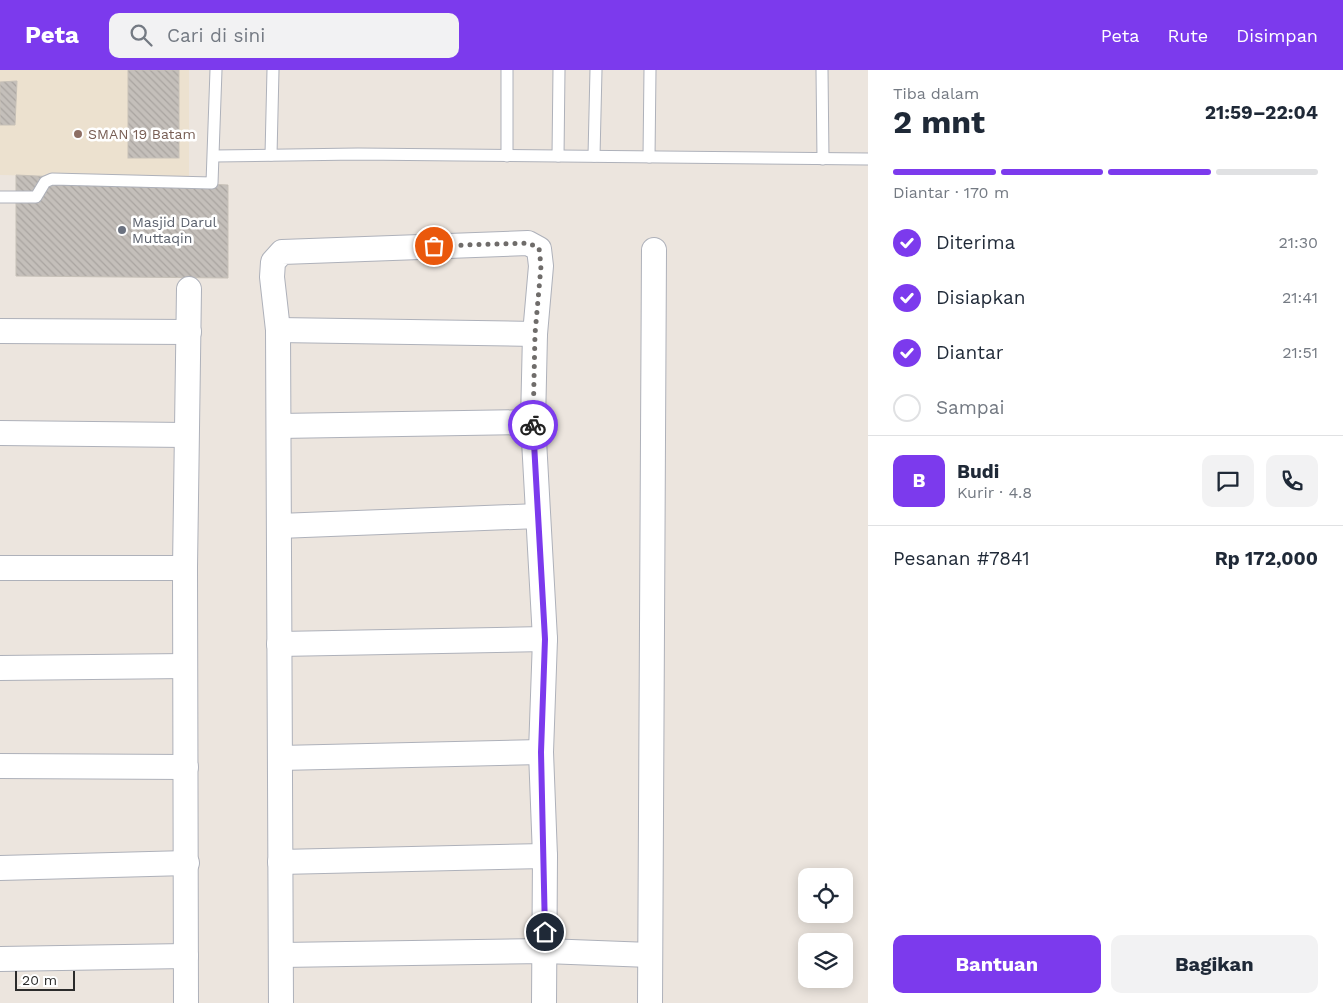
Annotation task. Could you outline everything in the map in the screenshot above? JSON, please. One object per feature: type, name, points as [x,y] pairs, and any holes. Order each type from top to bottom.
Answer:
[{"type":"street","points":[[281,1003],[278,330],[272,277],[273,262],[282,252],[528,243],[539,248],[541,266],[535,334],[533,422],[545,639],[541,752],[545,856],[544,1003]]},
{"type":"street","points":[[650,1003],[654,250]]},
{"type":"street","points":[[186,1003],[185,568],[189,289]]},
{"type":"street","points":[[278,330],[535,334]]},
{"type":"street","points":[[0,331],[189,332]]},
{"type":"street","points":[[279,426],[533,422]]},
{"type":"street","points":[[0,434],[186,435]]},
{"type":"street","points":[[279,526],[538,516]]},
{"type":"street","points":[[0,568],[185,568]]},
{"type":"street","points":[[279,644],[545,639]]},
{"type":"street","points":[[0,668],[185,666]]},
{"type":"street","points":[[280,758],[541,752]]},
{"type":"street","points":[[0,766],[186,767]]},
{"type":"street","points":[[280,862],[545,856]]},
{"type":"street","points":[[0,868],[187,863]]},
{"type":"street","points":[[281,955],[545,951],[650,955]]},
{"type":"street","points":[[0,958],[186,956]]},
{"type":"lane","points":[[0,197],[36,197],[45,182],[52,179],[211,183],[214,156],[216,70]]},
{"type":"lane","points":[[271,155],[273,70]]},
{"type":"lane","points":[[507,70],[507,156]]},
{"type":"lane","points":[[558,156],[559,70]]},
{"type":"lane","points":[[594,156],[596,70]]},
{"type":"lane","points":[[649,157],[650,70]]},
{"type":"lane","points":[[822,70],[823,159]]},
{"type":"lane","points":[[214,156],[594,156],[868,160]]},
{"type":"shaded area","points":[[0,70],[189,70],[189,179],[0,175]]},
{"type":"building","points":[[128,70],[179,70],[179,158],[128,158]]},
{"type":"building","points":[[17,81],[15,125],[0,125],[0,82]]},
{"type":"building","name":"Masjid Darul Muttaqin","points":[[16,175],[228,185],[228,278],[16,276]]},
{"type":"way so far","points":[[434,246],[528,243],[539,248],[541,266],[535,334],[533,425]]},
{"type":"place","name":"SMAN 19 Batam","points":[[78,134]]},
{"type":"place","name":"Masjid Darul Muttaqin","points":[[122,230]]},
{"type":"route","points":[[533,425],[545,639],[541,752],[545,856],[545,932]]}]
